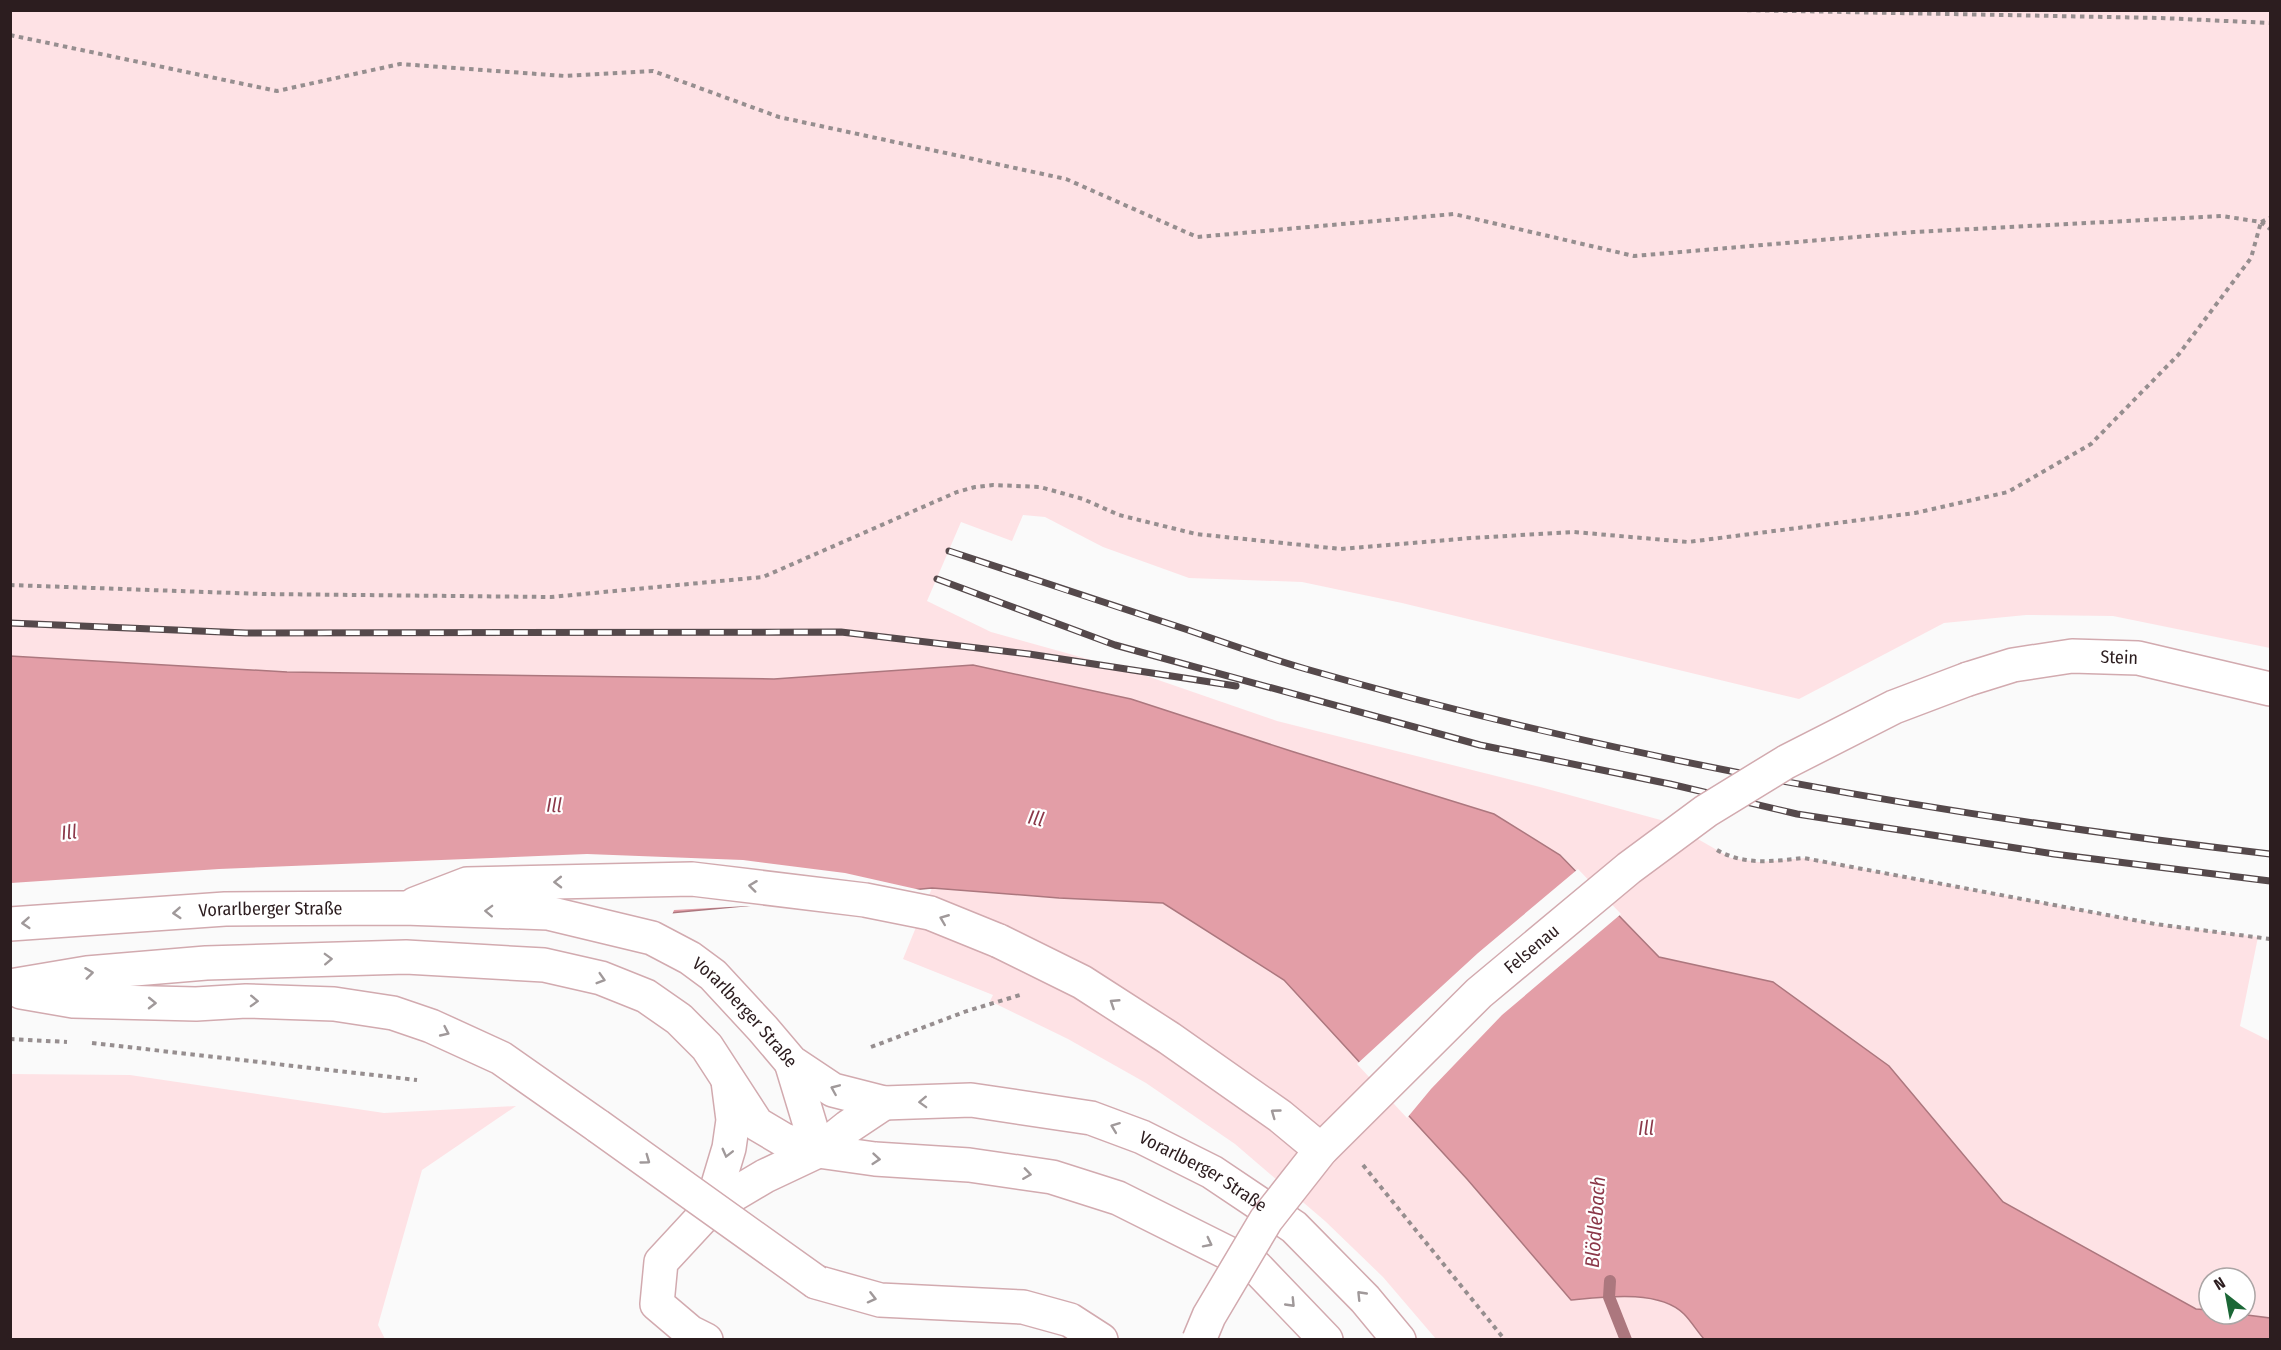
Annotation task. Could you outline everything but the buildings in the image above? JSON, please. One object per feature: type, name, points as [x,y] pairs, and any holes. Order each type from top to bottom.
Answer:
[{"type":"main road","name":"Stein","points":[[1968,678],[2013,665],[2072,656],[2138,658],[2271,689]]},
{"type":"main road","name":"Felsenau","points":[[1199,1340],[1209,1316],[1266,1220],[1321,1150],[1479,993],[1629,868],[1706,811],[1786,762],[1894,706],[1968,678]]},
{"type":"main road","points":[[404,908],[467,884],[692,879],[865,900],[930,913],[999,940],[1082,982],[1168,1038],[1271,1110],[1321,1150]]},
{"type":"main road","name":"Vorarlberger Straße","points":[[10,924],[225,909],[404,908],[548,914],[652,938],[690,958],[712,975],[791,1062],[833,1090],[884,1103],[971,1100],[1091,1118],[1142,1137],[1212,1172],[1294,1227],[1365,1299],[1399,1340]]},
{"type":"main road","points":[[10,988],[87,973],[206,963],[406,957],[544,965],[601,978],[646,996],[679,1019],[707,1047],[727,1074],[757,1124],[784,1140],[818,1151],[875,1159],[969,1165],[1052,1177],[1118,1197],[1256,1267],[1326,1340]]},
{"type":"main road","points":[[10,988],[73,1001],[196,1004],[246,1000],[334,1004],[393,1013],[431,1026],[501,1058],[816,1282],[880,1300],[1023,1307],[1070,1320],[1101,1340]]},
{"type":"main road","points":[[791,1062],[818,1151]]},
{"type":"main road","points":[[711,1208],[729,1148],[733,1120],[727,1074]]},
{"type":"main road","points":[[706,1340],[690,1332],[657,1304],[661,1262],[711,1208],[765,1176],[818,1151],[848,1126],[884,1103]]},
{"type":"path","points":[[1738,10],[2271,22]]},
{"type":"path","points":[[10,34],[277,91],[400,64],[565,76],[653,71],[779,117],[1066,178],[1197,237],[1454,214],[1634,256],[1914,232],[2222,216],[2261,222],[2271,230]]},
{"type":"path","points":[[2261,222],[2271,218]]},
{"type":"path","points":[[10,585],[262,594],[551,597],[764,577],[957,492],[993,485],[1040,487],[1083,499],[1119,515],[1196,534],[1341,549],[1574,532],[1688,542],[1915,513],[2008,492],[2091,444],[2179,354],[2251,258],[2261,222]]},
{"type":"path","points":[[1712,847],[1731,858],[1759,862],[1804,858],[2155,924],[2271,939]]},
{"type":"path","points":[[94,1037],[85,1042],[417,1080]]},
{"type":"path","points":[[10,1039],[74,1042]]},
{"type":"shaded area","points":[[10,11],[2270,11],[2270,648],[2113,616],[2026,615],[1944,623],[1799,699],[1402,603],[1302,582],[1189,578],[1103,547],[1045,517],[1023,515],[1012,541],[961,522],[927,601],[991,632],[1138,673],[1277,721],[1540,787],[1668,822],[1731,858],[1759,862],[1805,858],[2155,924],[2258,937],[2240,1026],[2270,1041],[2270,1318],[2257,1316],[2257,1266],[2197,1266],[2196,1309],[2003,1202],[1889,1066],[1773,982],[1659,957],[1561,855],[1494,814],[1131,699],[973,665],[774,679],[287,672],[11,656]]},
{"type":"shaded area","points":[[932,888],[1163,903],[1284,979],[1467,1179],[1571,1300],[1630,1296],[1660,1301],[1684,1314],[1704,1339],[1436,1339],[1383,1277],[1325,1221],[1235,1144],[1146,1083],[1068,1039],[990,1001],[993,995],[903,959]]},
{"type":"shaded area","points":[[11,1074],[130,1075],[384,1113],[516,1106],[422,1170],[378,1325],[385,1339],[11,1339]]},
{"type":"water","name":"Ill","points":[[10,656],[287,672],[774,679],[973,665],[1131,699],[1494,814],[1560,855],[1659,957],[1773,982],[1889,1066],[2003,1202],[2197,1309],[2197,1326],[2257,1326],[2257,1316],[2270,1318],[2270,1339],[1704,1339],[1684,1314],[1660,1301],[1630,1296],[1571,1300],[1467,1179],[1284,980],[1163,903],[932,888],[11,976]]},
{"type":"pier","points":[[587,854],[743,860],[845,873],[925,891],[758,907],[674,910],[672,915],[10,979],[11,883],[219,869]]},
{"type":"pier","points":[[1578,869],[1621,914],[1502,1015],[1431,1089],[1407,1118],[1357,1064],[1478,953]]},
{"type":"waterway","name":"Blödlebach","points":[[1610,1281],[1609,1297],[1626,1340]]},
{"type":"railway","points":[[949,551],[1290,664],[1425,702],[1544,731],[1664,758],[1905,803],[2148,839],[2270,854]]},
{"type":"railway","points":[[937,579],[1115,645],[1480,745],[1670,784],[1797,814],[2054,854],[2270,881]]},
{"type":"railway","points":[[10,623],[246,633],[841,632],[1029,654],[1236,686]]}]
